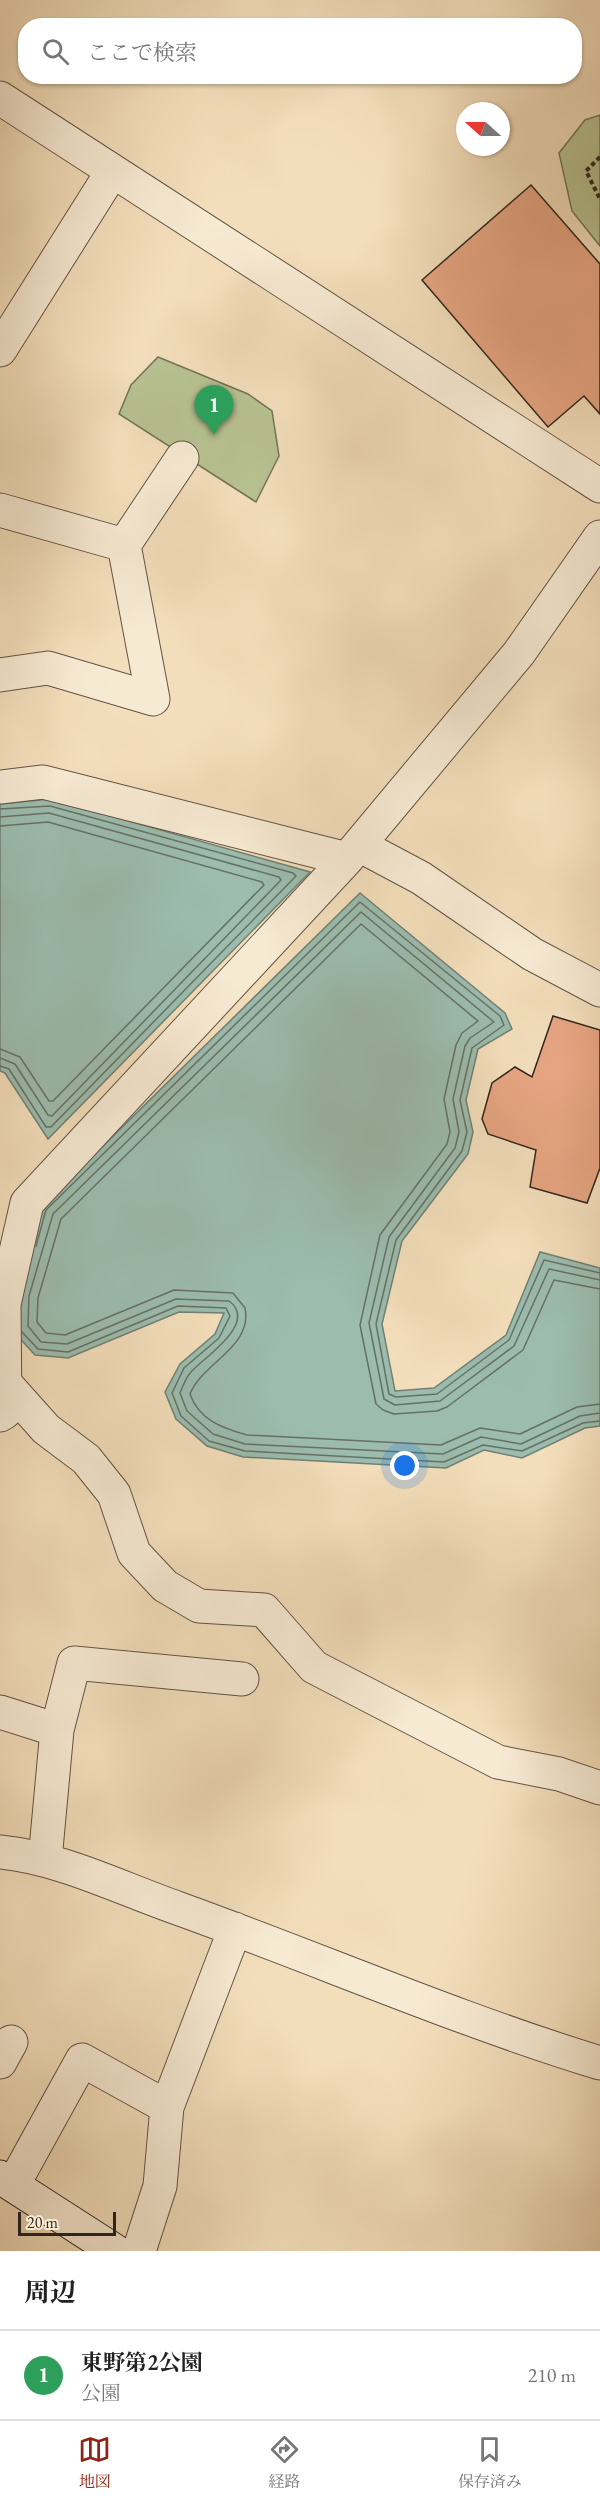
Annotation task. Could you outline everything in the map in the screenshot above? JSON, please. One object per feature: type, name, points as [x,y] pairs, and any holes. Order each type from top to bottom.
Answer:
[{"type":"street","points":[[0,98],[600,486]]},
{"type":"street","points":[[0,350],[112,172]]},
{"type":"street","points":[[0,675],[48,669],[153,699],[124,544],[182,458]]},
{"type":"street","points":[[0,510],[124,544]]},
{"type":"street","points":[[0,1414],[5,1412],[4,1304],[27,1203],[353,852],[519,653],[600,537]]},
{"type":"street","points":[[0,787],[43,782],[353,852],[421,878],[532,954],[600,990]]},
{"type":"street","points":[[4,1382],[46,1429],[86,1459],[114,1494],[134,1553],[165,1586],[200,1606],[264,1610],[314,1667],[498,1762],[559,1774],[600,1788]]},
{"type":"street","points":[[45,1860],[57,1731],[74,1663],[242,1679]]},
{"type":"street","points":[[0,1712],[57,1731]]},
{"type":"street","points":[[0,1852],[45,1860],[236,1929],[512,2036],[600,2063]]},
{"type":"street","points":[[139,2251],[160,2186],[167,2107],[236,1929]]},
{"type":"street","points":[[115,2251],[6,2181],[82,2060],[167,2107]]},
{"type":"path","points":[[600,157],[586,171],[600,199]]},
{"type":"green space","points":[[600,115],[600,246],[572,211],[559,153],[585,120]]},
{"type":"green space","points":[[158,357],[248,394],[272,411],[279,456],[256,502],[119,414],[131,385]]},
{"type":"water","points":[[50,799],[310,872],[48,1139],[5,1073],[0,1071],[0,804]]},
{"type":"water","points":[[360,893],[505,1013],[512,1029],[478,1049],[466,1100],[473,1132],[468,1154],[402,1241],[382,1324],[395,1391],[434,1388],[506,1335],[540,1252],[600,1268],[600,1426],[585,1428],[522,1458],[484,1450],[446,1468],[243,1457],[207,1446],[176,1419],[165,1392],[180,1364],[215,1334],[224,1313],[179,1312],[68,1358],[35,1355],[14,1332],[41,1207]]},
{"type":"building","points":[[531,185],[600,264],[600,414],[584,396],[548,427],[422,280]]},
{"type":"building","points":[[553,1016],[600,1030],[600,1168],[587,1203],[530,1187],[536,1150],[488,1134],[482,1119],[492,1083],[515,1067],[532,1077]]},
{"type":"place","name":"東野第2公園","points":[[214,435]]}]
